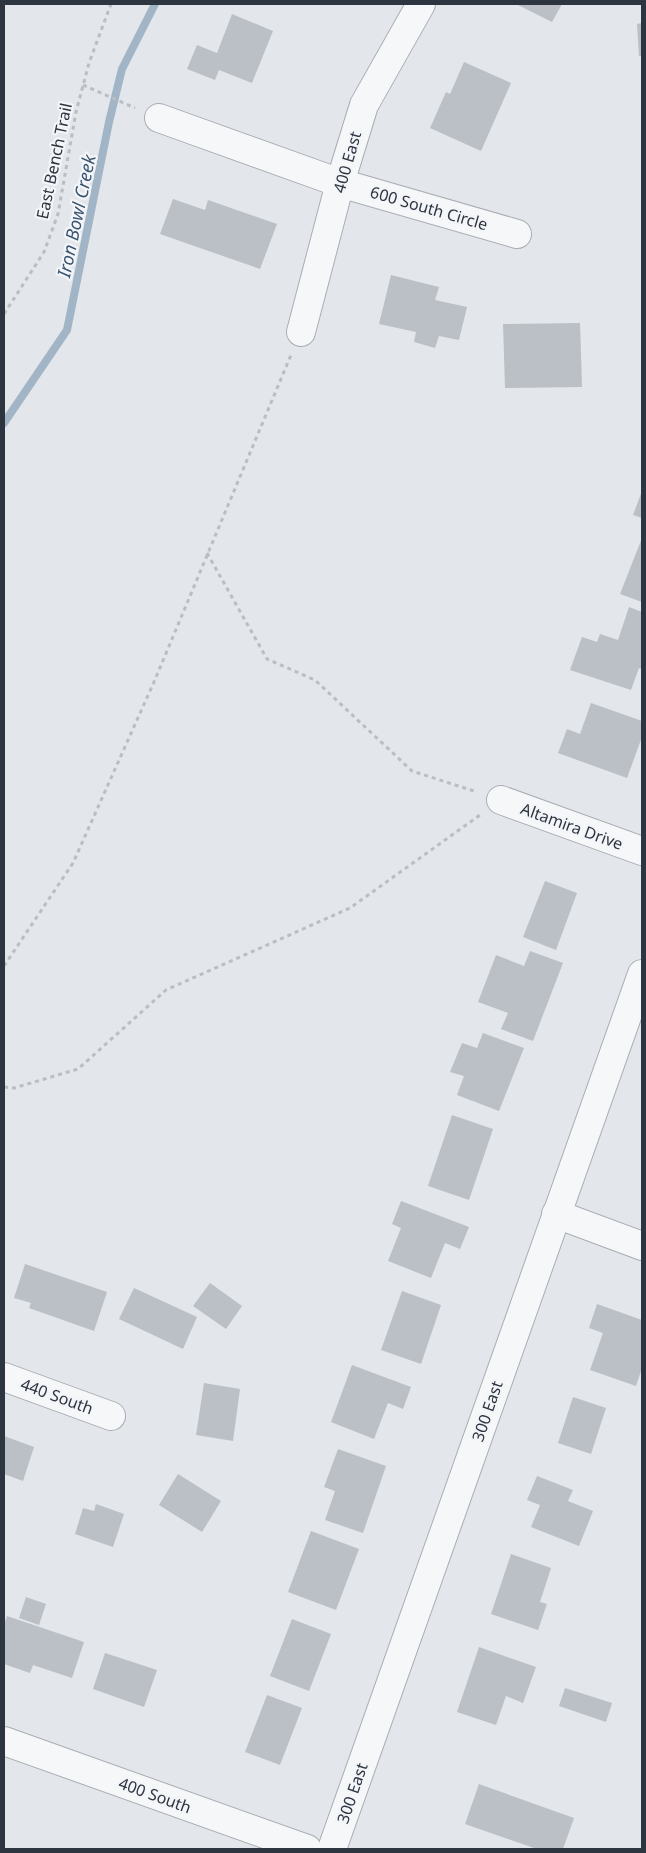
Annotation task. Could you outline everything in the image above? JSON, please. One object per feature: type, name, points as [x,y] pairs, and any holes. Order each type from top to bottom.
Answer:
[{"type":"street","name":"400 East","points":[[301,332],[340,183],[364,105],[420,4]]},
{"type":"street","name":"600 South Circle","points":[[159,118],[340,183],[517,234]]},
{"type":"street","name":"Altamira Drive","points":[[501,800],[642,851]]},
{"type":"street","name":"300 East","points":[[332,1849],[642,974]]},
{"type":"street","points":[[556,1214],[642,1246]]},
{"type":"street","name":"440 South","points":[[4,1377],[111,1416]]},
{"type":"street","name":"400 South","points":[[4,1741],[307,1849]]},
{"type":"path","name":"East Bench Trail","points":[[4,314],[44,252],[58,214],[76,112],[83,85],[111,4]]},
{"type":"path","points":[[83,85],[131,106]]},
{"type":"path","points":[[4,966],[73,863],[154,682],[301,332]]},
{"type":"path","points":[[207,553],[267,659],[315,680],[412,771],[501,800]]},
{"type":"path","points":[[4,1087],[14,1088],[78,1069],[166,990],[350,908],[501,800]]},
{"type":"building","points":[[516,4],[562,4],[552,22]]},
{"type":"building","points":[[232,14],[273,31],[252,83],[219,70],[215,80],[187,69],[197,45],[217,53]]},
{"type":"building","points":[[642,23],[642,56],[639,56],[637,24]]},
{"type":"building","points":[[464,62],[511,83],[481,151],[430,128],[446,92],[450,94]]},
{"type":"building","points":[[173,199],[205,210],[208,200],[277,224],[260,269],[160,234]]},
{"type":"building","points":[[391,275],[439,287],[435,300],[467,307],[459,340],[439,336],[435,348],[414,342],[416,332],[379,324]]},
{"type":"building","points":[[580,323],[582,387],[505,388],[503,324]]},
{"type":"building","points":[[642,491],[642,518],[633,515]]},
{"type":"building","points":[[642,538],[642,602],[620,594]]},
{"type":"building","points":[[629,607],[642,612],[642,669],[639,668],[631,690],[570,670],[582,637],[597,642],[600,634],[618,640]]},
{"type":"building","points":[[591,703],[642,721],[642,737],[627,778],[558,753],[567,729],[580,734]]},
{"type":"building","points":[[545,881],[577,893],[556,950],[523,937]]},
{"type":"building","points":[[530,951],[563,963],[533,1041],[501,1029],[508,1013],[478,1002],[496,955],[524,966]]},
{"type":"building","points":[[483,1033],[524,1048],[499,1111],[457,1095],[464,1076],[450,1072],[462,1043],[477,1048]]},
{"type":"building","points":[[452,1115],[493,1129],[469,1200],[428,1186]]},
{"type":"building","points":[[401,1201],[469,1227],[460,1249],[445,1243],[431,1278],[388,1261],[401,1228],[392,1224]]},
{"type":"building","points":[[25,1264],[107,1292],[94,1331],[29,1308],[31,1303],[14,1298]]},
{"type":"building","points":[[210,1283],[242,1306],[226,1329],[193,1306]]},
{"type":"building","points":[[134,1288],[197,1317],[183,1349],[119,1319]]},
{"type":"building","points":[[402,1291],[441,1305],[421,1364],[381,1350]]},
{"type":"building","points":[[597,1304],[642,1320],[642,1368],[636,1386],[590,1370],[603,1333],[589,1328]]},
{"type":"building","points":[[352,1365],[411,1387],[403,1409],[388,1403],[374,1439],[331,1422]]},
{"type":"building","points":[[204,1383],[240,1389],[233,1441],[196,1435]]},
{"type":"building","points":[[573,1397],[606,1408],[591,1454],[558,1443]]},
{"type":"building","points":[[4,1436],[34,1447],[23,1481],[4,1474]]},
{"type":"building","points":[[338,1449],[386,1466],[363,1533],[325,1520],[335,1491],[324,1487]]},
{"type":"building","points":[[178,1474],[221,1501],[202,1532],[159,1505]]},
{"type":"building","points":[[537,1476],[573,1490],[568,1501],[593,1511],[579,1546],[531,1527],[540,1505],[527,1500]]},
{"type":"building","points":[[96,1504],[124,1514],[113,1547],[75,1534],[83,1508],[94,1511]]},
{"type":"building","points":[[311,1531],[359,1549],[336,1610],[288,1592]]},
{"type":"building","points":[[511,1554],[551,1568],[540,1602],[547,1604],[538,1630],[491,1614]]},
{"type":"building","points":[[26,1597],[46,1604],[39,1625],[19,1618]]},
{"type":"building","points":[[7,1616],[84,1642],[72,1678],[33,1665],[30,1673],[4,1664],[4,1625]]},
{"type":"building","points":[[292,1619],[331,1634],[309,1691],[270,1676]]},
{"type":"building","points":[[479,1647],[536,1667],[523,1703],[506,1696],[496,1725],[457,1712]]},
{"type":"building","points":[[105,1653],[157,1670],[144,1707],[93,1689]]},
{"type":"building","points":[[565,1688],[612,1703],[606,1722],[559,1706]]},
{"type":"building","points":[[267,1695],[302,1708],[280,1765],[245,1752]]},
{"type":"building","points":[[479,1784],[574,1818],[563,1849],[537,1849],[465,1824]]},
{"type":"waterway","name":"Iron Bowl Creek","points":[[4,423],[67,330],[109,122],[122,69],[155,4]]}]
